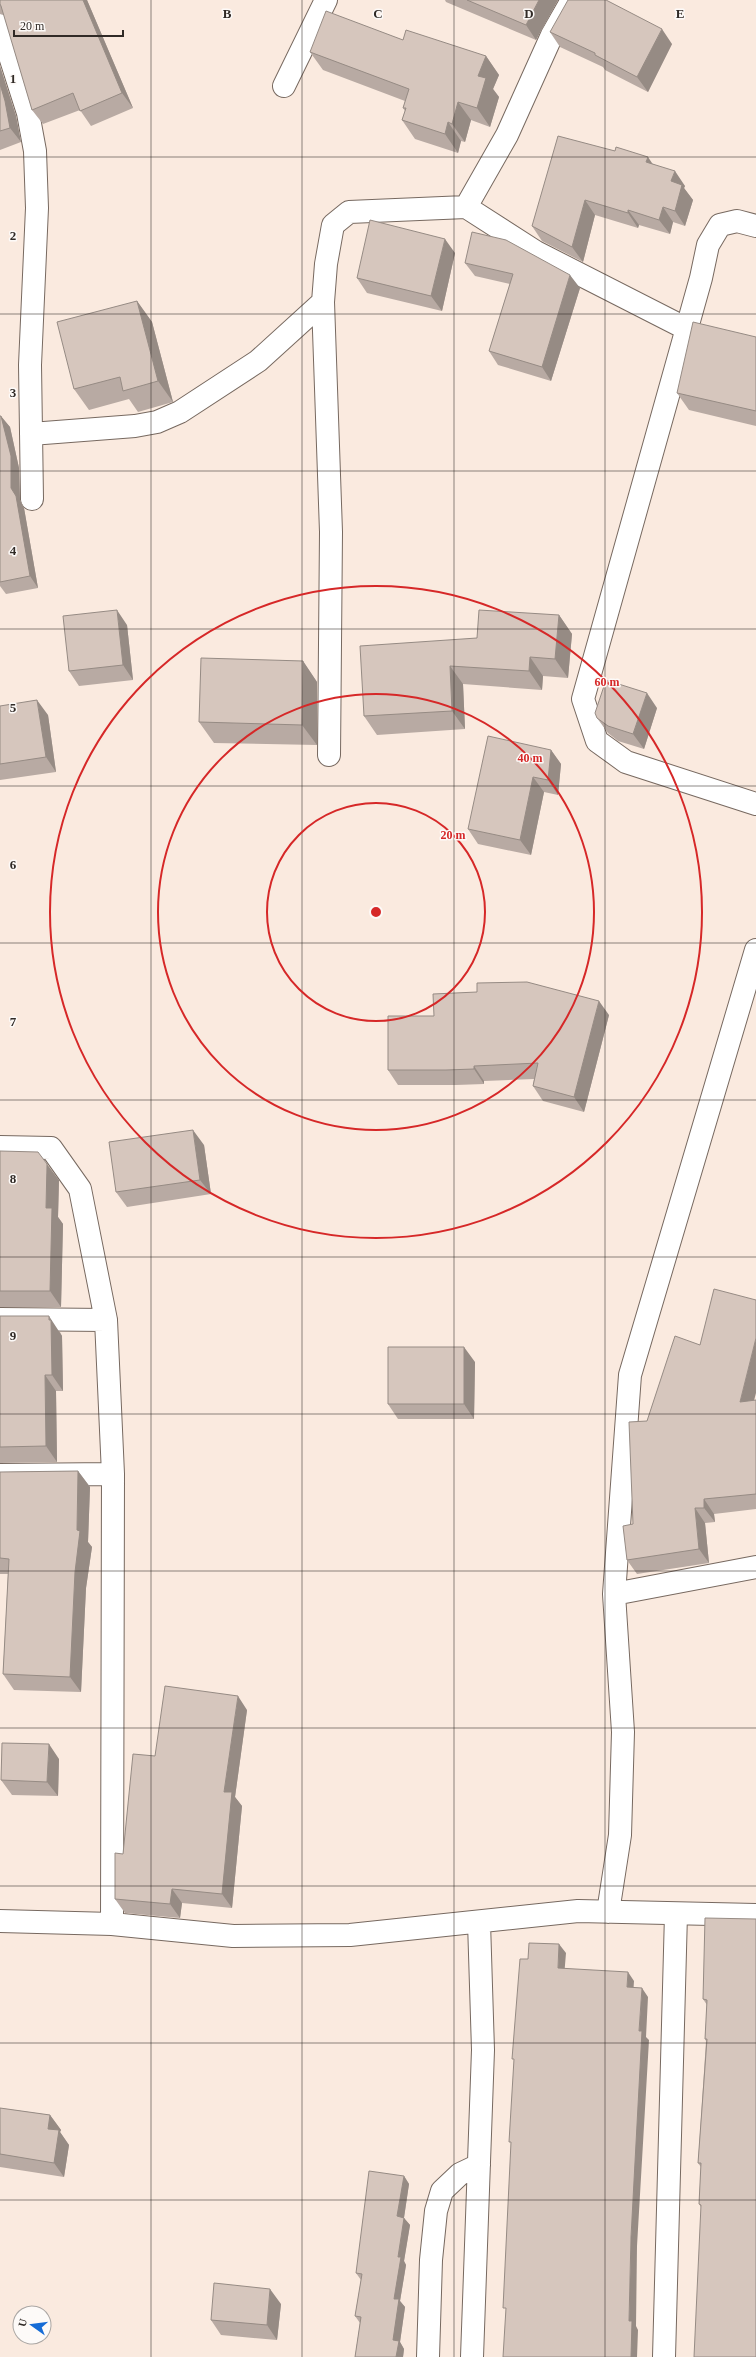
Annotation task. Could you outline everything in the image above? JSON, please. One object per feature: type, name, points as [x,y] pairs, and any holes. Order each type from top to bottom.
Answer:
[{"type":"street","points":[[284,86],[326,0]]},
{"type":"street","points":[[466,207],[507,135],[552,35],[572,0]]},
{"type":"street","points":[[0,25],[28,112],[35,151],[37,208],[30,365],[32,499]]},
{"type":"street","points":[[329,755],[332,532],[323,302],[326,264],[334,226],[349,212],[466,207],[536,252],[687,329]]},
{"type":"street","points":[[756,226],[737,221],[720,225],[708,244],[687,329],[583,700],[597,741],[626,762],[756,804]]},
{"type":"street","points":[[31,434],[135,426],[157,422],[180,412],[258,361],[323,302]]},
{"type":"street","points":[[608,1912],[620,1835],[623,1732],[614,1594],[630,1375],[756,950]]},
{"type":"street","points":[[0,1147],[51,1148],[80,1189],[106,1320],[113,1474],[112,1924]]},
{"type":"street","points":[[0,1319],[106,1320]]},
{"type":"street","points":[[0,1475],[113,1474]]},
{"type":"street","points":[[614,1594],[756,1567]]},
{"type":"street","points":[[0,1921],[112,1924],[241,1936],[350,1935],[578,1911],[756,1915]]},
{"type":"street","points":[[664,2357],[676,1914]]},
{"type":"street","points":[[472,2357],[483,2050],[479,1922]]},
{"type":"street","points":[[428,2357],[432,2260],[436,2211],[442,2191],[460,2174],[479,2165]]},
{"type":"building","points":[[0,0],[83,0],[122,93],[80,111],[73,93],[32,110]]},
{"type":"building","points":[[467,0],[539,0],[526,25]]},
{"type":"building","points":[[568,0],[606,0],[662,29],[637,77],[595,55],[595,53],[550,32]]},
{"type":"building","points":[[326,11],[403,40],[406,30],[486,56],[478,76],[486,78],[477,108],[458,102],[452,124],[448,122],[445,134],[402,120],[406,108],[403,108],[409,89],[310,52]]},
{"type":"building","points":[[0,84],[10,128],[0,131]]},
{"type":"building","points":[[558,136],[615,151],[616,147],[648,157],[646,162],[675,171],[671,181],[682,185],[675,211],[663,207],[659,220],[628,210],[628,213],[585,200],[572,247],[532,226]]},
{"type":"building","points":[[370,220],[445,239],[431,296],[357,278]]},
{"type":"building","points":[[472,232],[506,240],[570,275],[542,367],[489,351],[513,274],[465,263]]},
{"type":"building","points":[[137,301],[158,381],[123,391],[120,377],[74,389],[57,322]]},
{"type":"building","points":[[693,322],[756,337],[756,411],[677,393]]},
{"type":"building","points":[[0,416],[11,456],[11,488],[16,496],[30,576],[0,582]]},
{"type":"building","points":[[117,610],[123,665],[69,671],[63,616]]},
{"type":"building","points":[[479,610],[559,615],[555,659],[530,657],[529,671],[450,666],[452,711],[364,716],[360,646],[477,638]]},
{"type":"building","points":[[201,658],[303,661],[302,725],[199,722]]},
{"type":"building","points":[[606,680],[647,693],[633,734],[608,726],[597,718],[595,713]]},
{"type":"building","points":[[37,700],[46,757],[0,764],[0,706]]},
{"type":"building","points":[[488,736],[551,750],[548,780],[533,777],[520,840],[468,829]]},
{"type":"building","points":[[527,982],[599,1001],[574,1097],[533,1086],[538,1063],[474,1066],[474,1069],[388,1070],[388,1016],[434,1016],[433,994],[477,992],[477,983]]},
{"type":"building","points":[[193,1130],[200,1180],[116,1192],[109,1142]]},
{"type":"building","points":[[0,1151],[38,1152],[47,1164],[46,1208],[52,1208],[50,1291],[0,1291]]},
{"type":"building","points":[[714,1289],[756,1300],[756,1338],[740,1402],[756,1400],[756,1494],[704,1499],[704,1508],[695,1508],[699,1549],[627,1560],[623,1526],[633,1524],[629,1422],[647,1421],[675,1336],[700,1345]]},
{"type":"building","points":[[0,1316],[49,1316],[49,1320],[51,1320],[52,1375],[45,1375],[46,1446],[0,1447]]},
{"type":"building","points":[[388,1347],[464,1347],[464,1404],[388,1404]]},
{"type":"building","points":[[78,1471],[77,1530],[80,1531],[75,1572],[70,1677],[3,1674],[9,1559],[0,1558],[0,1472]]},
{"type":"building","points":[[165,1686],[238,1696],[224,1792],[232,1792],[222,1894],[172,1889],[170,1904],[115,1899],[115,1853],[123,1854],[133,1754],[155,1756]]},
{"type":"building","points":[[2,1743],[49,1744],[47,1782],[1,1780]]},
{"type":"building","points":[[705,1918],[756,1919],[756,2357],[694,2357],[701,2205],[699,2204],[701,2163],[698,2163],[707,2039],[705,2039],[707,2000],[703,1999]]},
{"type":"building","points":[[529,1943],[559,1944],[558,1968],[628,1972],[627,1987],[642,1988],[639,2031],[642,2031],[631,2237],[629,2321],[632,2321],[631,2357],[503,2357],[506,2308],[503,2308],[511,2142],[509,2142],[514,2059],[512,2059],[520,1959],[528,1959]]},
{"type":"building","points":[[0,2108],[50,2115],[48,2129],[59,2130],[54,2163],[0,2154]]},
{"type":"building","points":[[369,2171],[404,2176],[397,2216],[404,2218],[398,2257],[401,2257],[394,2299],[399,2299],[393,2340],[399,2341],[396,2357],[355,2357],[361,2317],[355,2316],[362,2274],[356,2273]]},
{"type":"building","points":[[214,2283],[270,2289],[267,2325],[211,2320]]}]
